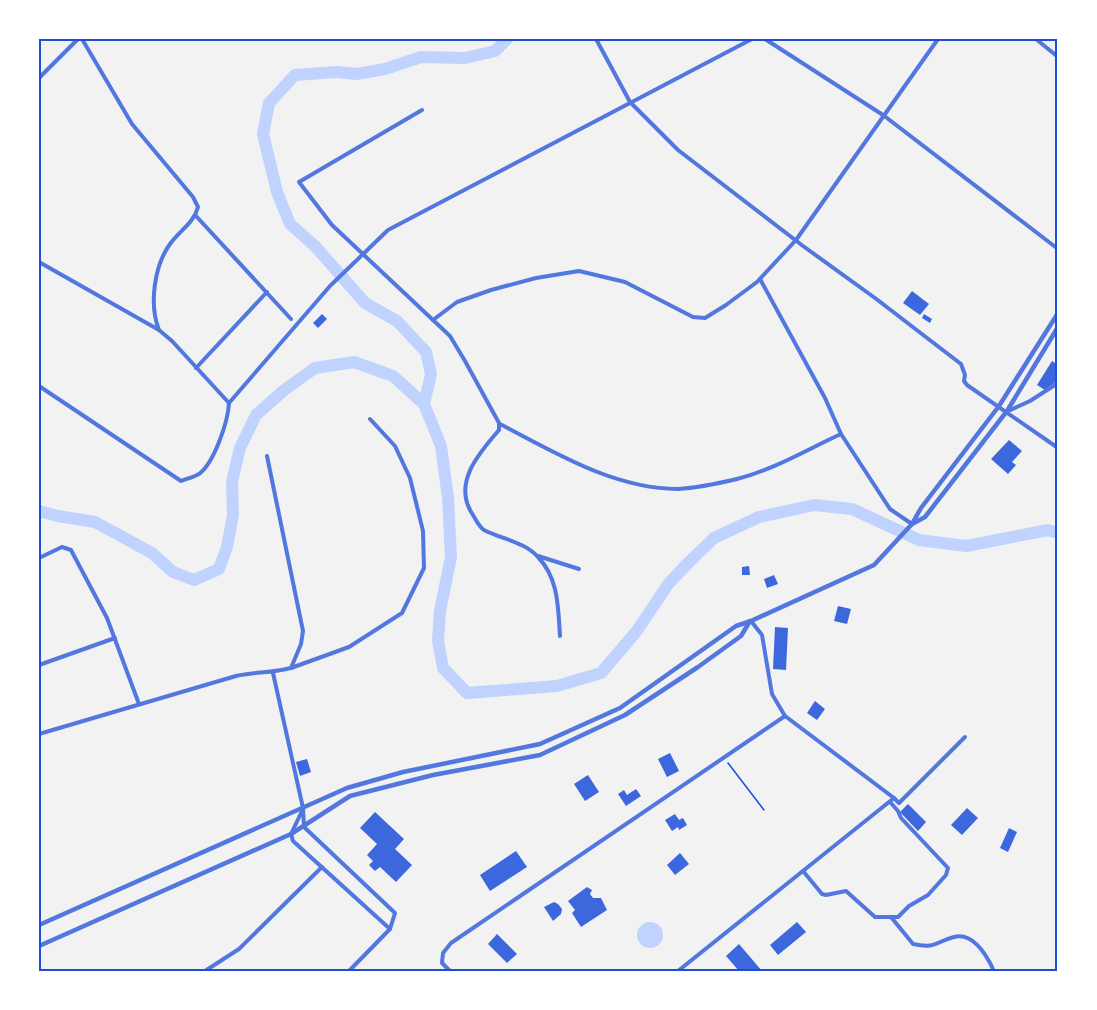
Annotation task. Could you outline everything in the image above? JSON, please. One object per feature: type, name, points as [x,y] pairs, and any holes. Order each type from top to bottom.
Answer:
[{"type":"street","points":[[39,78],[78,39]]},
{"type":"street","points":[[82,39],[132,124],[194,198],[198,207],[196,216],[170,244],[158,270],[154,305],[155,320],[159,330]]},
{"type":"street","points":[[596,39],[630,102],[678,150],[962,364],[964,381],[1058,448]]},
{"type":"street","points":[[39,386],[181,481],[198,474],[209,463],[228,414],[229,403],[330,286],[388,230],[752,39]]},
{"type":"street","points":[[765,39],[883,115],[1058,249]]},
{"type":"street","points":[[433,320],[457,302],[491,290],[536,278],[579,271],[625,282],[693,317],[705,318],[760,279],[796,240],[939,39]]},
{"type":"street","points":[[1036,39],[1058,57]]},
{"type":"street","points":[[422,110],[299,182],[332,225],[450,336],[499,423],[499,430],[484,447],[468,472],[465,488],[468,508],[482,528],[538,556],[579,569]]},
{"type":"street","points":[[196,216],[291,319]]},
{"type":"street","points":[[39,262],[159,330],[229,403]]},
{"type":"street","points":[[760,279],[825,398],[841,434],[890,509],[912,524]]},
{"type":"street","points":[[196,368],[267,292]]},
{"type":"street","points":[[39,925],[347,788],[403,772],[540,744],[620,708],[736,626],[874,565],[912,524],[921,508],[999,406],[1058,313]]},
{"type":"street","points":[[912,524],[925,517],[979,449],[1007,411],[1058,327]]},
{"type":"street","points":[[1007,411],[1030,401],[1058,383]]},
{"type":"street","points":[[39,734],[236,676],[248,673],[273,673],[291,668],[349,647],[402,614],[423,568],[423,531],[410,478],[395,446],[370,419]]},
{"type":"street","points":[[499,423],[566,458],[605,474],[642,484],[679,489],[738,479],[841,434]]},
{"type":"street","points":[[267,456],[303,631],[301,644],[291,668]]},
{"type":"street","points":[[39,558],[62,547],[71,550],[115,638],[139,704]]},
{"type":"street","points":[[538,556],[557,592],[560,636]]},
{"type":"street","points":[[751,621],[762,635],[772,694],[785,716],[892,800],[899,803],[965,737]]},
{"type":"street","points":[[39,946],[291,834],[350,796],[433,775],[540,755],[625,716],[741,636],[751,621]]},
{"type":"street","points":[[39,665],[115,638]]},
{"type":"street","points":[[273,673],[303,808],[304,827],[395,913],[390,929],[349,971]]},
{"type":"street","points":[[450,971],[442,963],[443,953],[451,943],[785,716]]},
{"type":"street","points":[[678,971],[892,800]]},
{"type":"street","points":[[803,871],[822,894],[846,891],[875,917],[898,917],[909,906],[928,895],[946,875],[948,868],[901,818],[892,800]]},
{"type":"street","points":[[303,808],[291,834],[293,841],[390,929]]},
{"type":"street","points":[[206,971],[239,949],[322,867]]},
{"type":"street","points":[[891,917],[913,944],[933,946],[955,936],[974,941],[994,971]]},
{"type":"path","points":[[728,763],[764,810]]},
{"type":"water","points":[[650,922],[660,925],[663,935],[660,945],[650,948],[640,945],[637,935],[640,925]]},
{"type":"building","points":[[912,291],[929,304],[920,315],[903,303]]},
{"type":"building","points":[[322,314],[327,319],[318,328],[313,323]]},
{"type":"building","points":[[924,314],[932,319],[930,323],[922,318]]},
{"type":"building","points":[[1052,361],[1058,365],[1058,380],[1045,390],[1037,385]]},
{"type":"building","points":[[1009,440],[1022,451],[1012,462],[1016,465],[1008,474],[991,459]]},
{"type":"building","points":[[749,566],[750,575],[742,575],[742,567]]},
{"type":"building","points":[[774,575],[778,584],[767,588],[764,579]]},
{"type":"building","points":[[838,606],[851,609],[847,624],[834,621]]},
{"type":"building","points":[[775,627],[788,628],[786,670],[773,669]]},
{"type":"building","points":[[815,701],[825,709],[817,720],[807,713]]},
{"type":"building","points":[[670,753],[679,771],[667,777],[658,759]]},
{"type":"building","points":[[307,759],[311,772],[300,776],[296,762]]},
{"type":"building","points":[[588,775],[599,792],[585,801],[574,784]]},
{"type":"building","points":[[636,789],[641,796],[626,806],[618,794],[624,790],[627,795]]},
{"type":"building","points":[[908,804],[926,822],[918,831],[900,812]]},
{"type":"building","points":[[967,808],[978,818],[962,835],[951,825]]},
{"type":"building","points":[[375,812],[404,839],[395,849],[412,865],[396,882],[380,867],[375,871],[369,865],[373,861],[367,855],[377,844],[360,828]]},
{"type":"building","points":[[675,814],[679,820],[683,818],[687,825],[672,831],[665,820]]},
{"type":"building","points":[[1009,828],[1017,832],[1008,852],[1000,848]]},
{"type":"building","points":[[516,851],[527,867],[490,891],[480,875]]},
{"type":"building","points":[[680,853],[689,864],[675,875],[667,865]]},
{"type":"building","points":[[587,887],[592,890],[590,894],[593,898],[601,898],[607,910],[581,927],[572,913],[575,910],[568,901]]},
{"type":"building","points":[[554,902],[562,909],[561,914],[553,921],[544,907]]},
{"type":"building","points":[[797,922],[806,932],[778,955],[770,945]]},
{"type":"building","points":[[497,934],[517,954],[507,963],[488,944]]},
{"type":"building","points":[[739,944],[762,971],[739,971],[726,956]]},
{"type":"waterway","points":[[424,404],[431,374],[426,352],[397,321],[365,303],[315,246],[290,224],[277,192],[263,134],[269,103],[295,75],[337,72],[357,74],[385,69],[421,57],[465,58],[495,51],[507,39]]},
{"type":"waterway","points":[[39,511],[95,522],[152,553],[173,572],[194,580],[219,569],[227,547],[233,515],[232,482],[240,448],[256,415],[283,391],[315,368],[354,362],[393,376],[424,404],[441,446],[448,498],[451,557],[440,611],[438,641],[443,668],[467,693],[557,686],[601,673],[636,632],[669,583],[690,561],[714,538],[759,517],[814,505],[852,509],[919,540],[966,546],[1048,530],[1058,533]]}]
